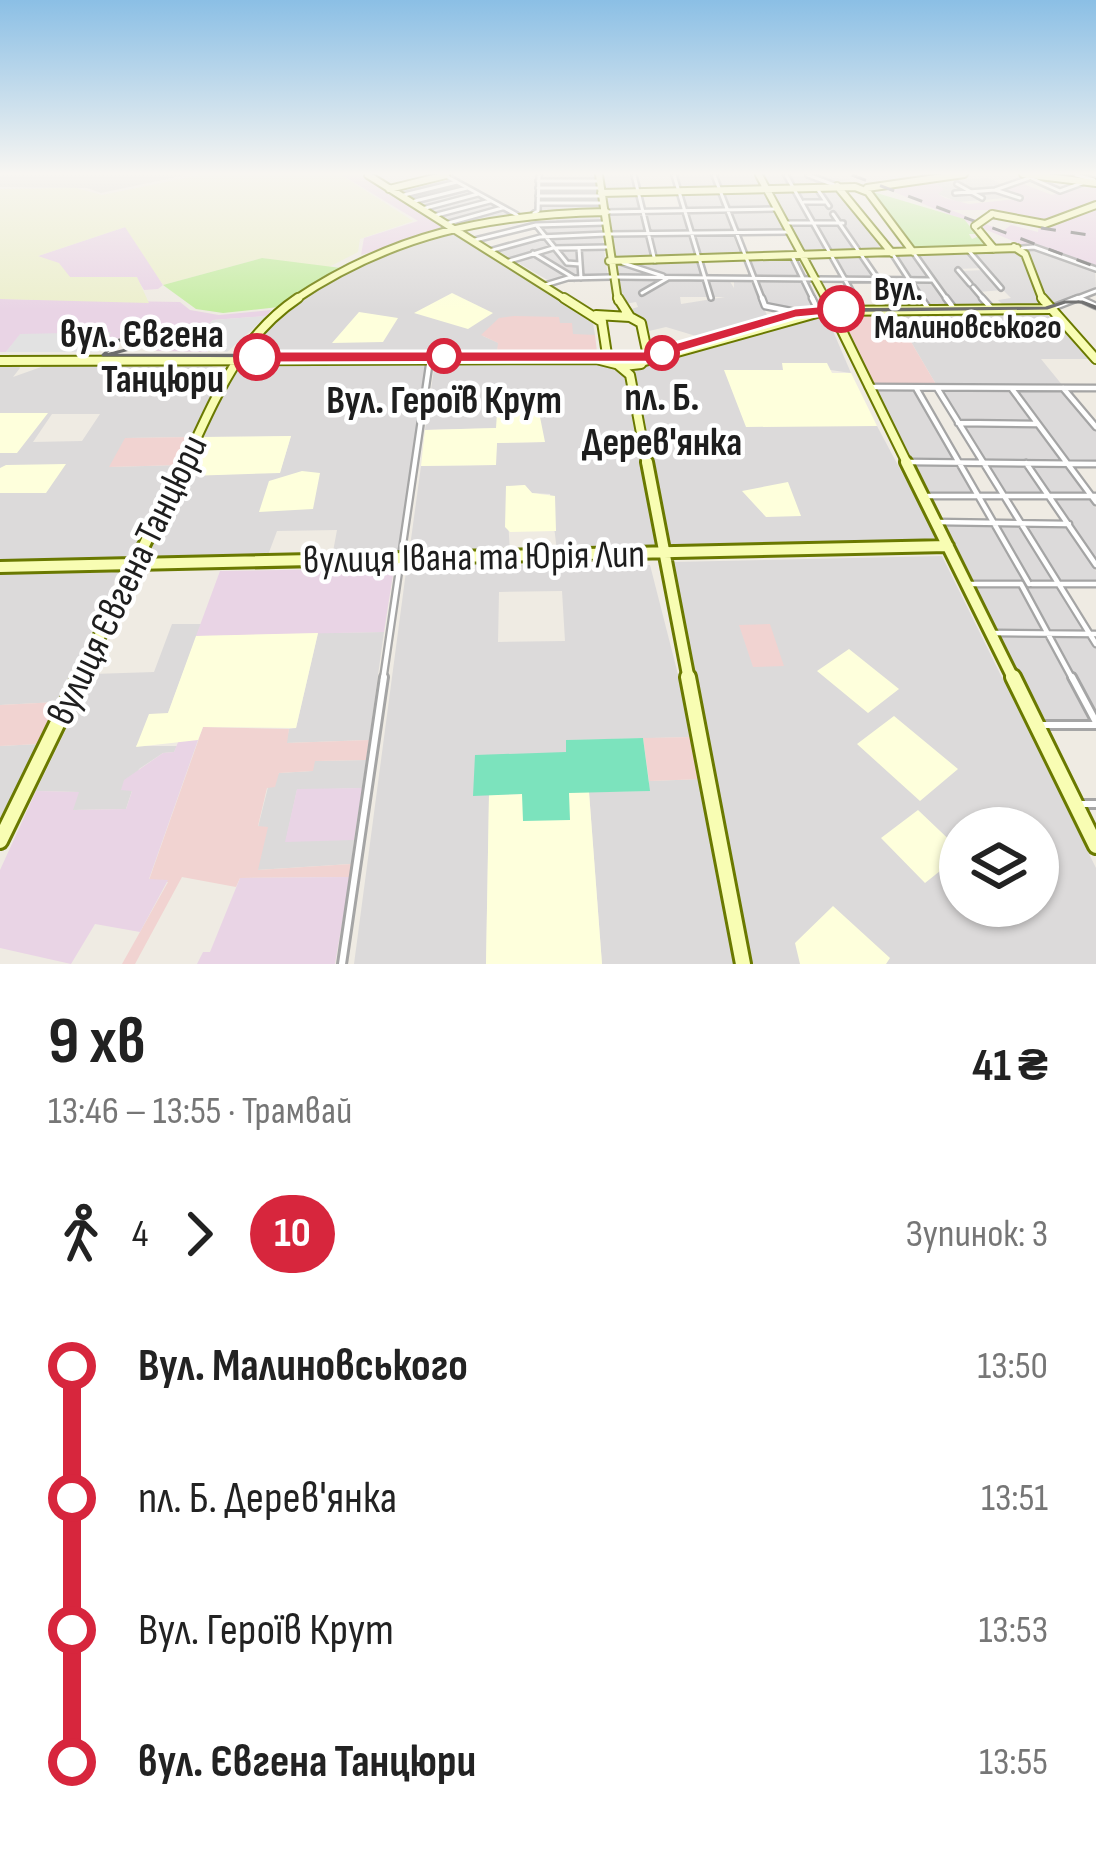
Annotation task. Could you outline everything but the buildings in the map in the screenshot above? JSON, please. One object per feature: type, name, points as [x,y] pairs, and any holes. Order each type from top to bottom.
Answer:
[{"type":"street","points":[[439,220],[592,314],[605,320],[630,316]]},
{"type":"street","points":[[445,224],[459,220]]},
{"type":"street","name":"вулиця Євгена Танцюри","points":[[0,841],[237,357],[279,312],[328,280],[381,254],[500,220]]},
{"type":"street","points":[[506,220],[518,227]]},
{"type":"street","points":[[604,220],[613,261]]},
{"type":"street","points":[[606,220],[613,261],[614,310],[605,320],[610,359]]},
{"type":"street","points":[[646,220],[655,261]]},
{"type":"street","points":[[688,220],[711,298]]},
{"type":"street","points":[[731,220],[766,308],[806,314]]},
{"type":"street","points":[[785,220],[1096,846]]},
{"type":"street","points":[[813,220],[862,310]]},
{"type":"street","points":[[839,220],[899,310]]},
{"type":"street","points":[[865,220],[929,310]]},
{"type":"street","points":[[889,220],[954,310]]},
{"type":"street","points":[[984,220],[975,226],[992,247]]},
{"type":"street","points":[[1024,220],[1045,224],[1056,220]]},
{"type":"street","points":[[787,223],[843,223]]},
{"type":"street","points":[[473,241],[518,227],[604,224]]},
{"type":"street","points":[[536,225],[568,264]]},
{"type":"street","points":[[489,251],[545,236],[792,232]]},
{"type":"street","points":[[579,246],[581,278]]},
{"type":"street","points":[[506,262],[554,248],[608,247]]},
{"type":"street","points":[[613,261],[1020,247],[1096,269]]},
{"type":"street","points":[[1020,247],[1048,309],[1096,359]]},
{"type":"street","points":[[968,250],[1001,288]]},
{"type":"street","points":[[533,253],[574,278]]},
{"type":"street","points":[[793,258],[819,312]]},
{"type":"street","points":[[613,261],[668,278]]},
{"type":"street","points":[[557,267],[580,264]]},
{"type":"street","points":[[730,270],[733,278]]},
{"type":"street","points":[[958,270],[993,310]]},
{"type":"street","points":[[545,285],[613,277],[932,280]]},
{"type":"street","points":[[613,277],[619,306],[641,322],[643,362],[629,375]]},
{"type":"street","points":[[642,293],[668,278]]},
{"type":"street","points":[[0,358],[643,362],[806,314],[1048,309],[1096,291]]},
{"type":"street","points":[[1081,299],[1096,306]]},
{"type":"street","points":[[237,357],[610,359],[629,375],[727,918],[743,964]]},
{"type":"street","points":[[342,964],[430,359]]},
{"type":"street","points":[[867,387],[1096,388]]},
{"type":"street","points":[[916,388],[979,495],[1096,724],[1035,724]]},
{"type":"street","points":[[937,388],[1096,644]]},
{"type":"street","points":[[1063,388],[1096,427]]},
{"type":"street","points":[[1012,389],[1094,498]]},
{"type":"street","points":[[958,423],[1038,424]]},
{"type":"street","points":[[904,460],[1096,464]]},
{"type":"street","points":[[1026,463],[1096,565]]},
{"type":"street","points":[[922,496],[1094,498]]},
{"type":"street","points":[[935,522],[1070,524]]},
{"type":"street","name":"вулиця Івана та Юрія Лип","points":[[0,567],[948,546]]},
{"type":"street","points":[[967,584],[1096,584]]},
{"type":"street","points":[[990,632],[1093,634]]},
{"type":"street","points":[[1075,804],[1096,804]]},
{"type":"shaded area","points":[[0,220],[413,221],[360,239],[358,252],[325,269],[262,258],[163,285],[125,227],[38,256],[59,263],[70,277],[137,277],[149,303],[0,299]]},
{"type":"shaded area","points":[[437,220],[452,229],[361,255],[364,238],[418,221]]},
{"type":"shaded area","points":[[443,220],[494,220],[459,230]]},
{"type":"shaded area","points":[[600,220],[608,277],[551,282],[496,250],[544,237],[594,233],[547,235],[540,225]]},
{"type":"shaded area","points":[[609,220],[644,220],[653,260],[616,260]]},
{"type":"shaded area","points":[[649,220],[686,220],[695,253],[686,254],[698,260],[658,260]]},
{"type":"shaded area","points":[[690,220],[727,220],[740,254],[703,259]]},
{"type":"shaded area","points":[[732,220],[782,220],[788,231],[738,232]]},
{"type":"shaded area","points":[[787,220],[810,220],[830,254],[806,254]]},
{"type":"shaded area","points":[[814,220],[863,220],[888,252],[866,253],[840,220],[876,278],[849,278]]},
{"type":"shaded area","points":[[962,220],[1003,231],[1011,225],[1038,232],[1039,224],[1096,220],[1096,269]]},
{"type":"shaded area","points":[[128,226],[163,285],[158,289],[144,290],[136,277],[70,277],[38,256]]},
{"type":"shaded area","points":[[456,233],[592,317],[595,335],[483,336],[499,343],[497,351],[244,352],[281,313],[320,286],[377,258]]},
{"type":"shaded area","points":[[1023,246],[1095,270],[1096,287],[1047,306]]},
{"type":"shaded area","points":[[1021,249],[1042,307],[1005,307],[998,300],[1011,298],[1003,290],[978,292],[972,287],[988,307],[953,307],[915,253],[967,251],[982,268],[957,269],[967,280],[961,271],[985,270],[971,251]]},
{"type":"shaded area","points":[[893,254],[910,254],[928,278],[914,280],[930,280],[950,308],[929,308],[918,291],[924,308],[900,308],[882,280],[906,280],[913,288]]},
{"type":"shaded area","points":[[791,259],[814,307],[768,306],[749,261]]},
{"type":"shaded area","points":[[698,262],[703,276],[671,276],[634,265],[668,279],[703,280],[707,297],[680,297],[681,304],[725,297],[710,297],[709,279],[729,280],[734,288],[734,280],[750,280],[767,315],[696,336],[666,327],[649,331],[646,322],[625,311],[638,307],[636,302],[624,304],[616,263]]},
{"type":"shaded area","points":[[452,293],[493,313],[468,329],[414,313]]},
{"type":"shaded area","points":[[0,299],[180,302],[190,310],[219,315],[271,310],[267,316],[213,320],[196,337],[212,341],[207,352],[156,351],[164,340],[159,336],[121,337],[97,352],[110,334],[21,334],[6,352],[0,352]]},
{"type":"shaded area","points":[[359,312],[398,318],[383,342],[332,343]]},
{"type":"shaded area","points":[[834,312],[894,313],[937,386],[872,385]]},
{"type":"shaded area","points":[[1045,312],[1091,359],[1041,359],[1063,386],[937,386],[894,313]]},
{"type":"shaded area","points":[[267,316],[227,352],[209,348],[210,339],[195,338],[213,320]]},
{"type":"shaded area","points":[[811,316],[827,317],[851,373],[783,363],[877,426],[939,542],[667,547],[633,373],[643,365]]},
{"type":"shaded area","points":[[559,317],[560,323],[572,323],[573,334],[595,335],[597,352],[497,351],[498,343],[481,335],[499,318]]},
{"type":"shaded area","points":[[111,332],[97,352],[6,352],[20,334]]},
{"type":"shaded area","points":[[58,361],[206,362],[225,375],[194,437],[126,438],[110,467],[180,465],[132,560],[0,563],[0,363],[17,362],[20,368],[13,377]],"holes":[[[52,414],[100,414],[82,441],[33,442]]]},
{"type":"shaded area","points":[[259,361],[428,361],[400,556],[332,557],[337,530],[277,531],[268,555],[143,559],[179,483],[187,476],[280,472],[291,436],[203,437],[236,368],[251,368]]},
{"type":"shaded area","points":[[435,362],[605,364],[625,373],[658,550],[557,551],[550,494],[532,493],[524,485],[506,487],[510,552],[409,554],[421,466],[495,465],[497,443],[545,442],[497,428],[425,430]]},
{"type":"shaded area","points":[[782,363],[827,363],[832,373],[851,373],[877,426],[746,427],[724,370],[783,370]]},
{"type":"shaded area","points":[[871,389],[913,390],[976,495],[926,495]]},
{"type":"shaded area","points":[[941,390],[1008,391],[1059,459],[986,461]]},
{"type":"shaded area","points":[[1015,390],[1061,390],[1096,430],[1096,463],[1069,462]]},
{"type":"shaded area","points":[[539,412],[545,442],[497,443],[496,465],[421,466],[425,430],[496,428],[497,413]]},
{"type":"shaded area","points":[[0,413],[48,413],[17,453],[0,453]]},
{"type":"shaded area","points":[[291,436],[280,473],[187,476],[189,470],[185,470],[203,437]]},
{"type":"shaded area","points":[[194,437],[180,465],[109,467],[125,438]]},
{"type":"shaded area","points":[[66,464],[46,493],[0,493],[0,468],[6,465]]},
{"type":"shaded area","points":[[990,466],[1067,467],[1087,493],[1006,493]]},
{"type":"shaded area","points":[[302,471],[320,473],[313,509],[259,512],[269,481]]},
{"type":"shaded area","points":[[788,482],[801,516],[766,517],[742,491]]},
{"type":"shaded area","points":[[525,485],[532,493],[555,496],[556,531],[510,532],[505,527],[506,486]]},
{"type":"shaded area","points":[[1053,499],[1089,499],[1096,508],[1096,560]]},
{"type":"shaded area","points":[[940,523],[992,525],[1025,583],[971,584]]},
{"type":"shaded area","points":[[997,525],[1019,525],[1056,583],[1032,583]]},
{"type":"shaded area","points":[[1025,525],[1064,526],[1096,571],[1096,581],[1060,581]]},
{"type":"shaded area","points":[[942,556],[1096,868],[1096,964],[749,964],[673,562]]},
{"type":"shaded area","points":[[407,564],[650,565],[694,737],[567,740],[567,752],[489,795],[486,964],[354,964]],"holes":[[[562,591],[565,641],[498,642],[499,592]]]},
{"type":"shaded area","points":[[394,568],[384,632],[196,636],[220,571]]},
{"type":"shaded area","points":[[120,572],[58,702],[0,705],[0,573]]},
{"type":"shaded area","points":[[1025,586],[1058,586],[1085,630],[1049,631]]},
{"type":"shaded area","points":[[972,587],[1019,587],[1043,630],[993,630]]},
{"type":"shaded area","points":[[172,624],[201,624],[168,713],[136,746],[177,746],[174,752],[163,753],[139,769],[126,809],[72,810],[78,792],[36,791],[93,674],[154,672]]},
{"type":"shaded area","points":[[770,624],[784,666],[753,667],[739,625]]},
{"type":"shaded area","points":[[384,632],[369,740],[286,743],[289,729],[296,728],[318,633]]},
{"type":"shaded area","points":[[318,633],[296,728],[203,727],[198,740],[136,747],[149,714],[168,713],[196,636]]},
{"type":"shaded area","points":[[995,635],[1047,637],[1090,722],[1042,722]]},
{"type":"shaded area","points":[[1052,636],[1088,636],[1096,649],[1096,718]]},
{"type":"shaded area","points":[[849,649],[899,689],[868,713],[817,671]]},
{"type":"shaded area","points":[[58,702],[39,744],[0,746],[0,705]]},
{"type":"shaded area","points":[[894,716],[958,769],[920,801],[857,744]]},
{"type":"shaded area","points":[[203,727],[289,729],[287,743],[369,740],[366,760],[315,761],[313,771],[279,773],[275,787],[267,788],[258,826],[268,827],[258,870],[351,864],[339,964],[349,877],[240,878],[236,887],[182,877],[135,964],[122,964],[168,882],[149,880]]},
{"type":"shaded area","points":[[694,737],[703,779],[649,781],[643,738]]},
{"type":"shaded area","points":[[179,740],[198,740],[149,879],[168,880],[140,932],[95,924],[71,964],[0,948],[0,870],[36,791],[79,792],[73,810],[126,809],[132,791],[121,790],[124,780],[163,753],[174,752]]},
{"type":"shaded area","points":[[39,744],[0,818],[0,746]]},
{"type":"shaded area","points":[[366,760],[362,788],[297,790],[286,840],[354,840],[351,864],[257,870],[267,827],[258,827],[268,787],[279,773],[312,771],[314,761]]},
{"type":"shaded area","points":[[703,779],[738,964],[602,964],[589,792],[649,791],[649,781]]},
{"type":"shaded area","points":[[362,788],[354,840],[285,842],[297,789]]},
{"type":"shaded area","points":[[589,792],[602,964],[486,964],[489,795]]},
{"type":"shaded area","points":[[918,810],[939,830],[939,872],[925,883],[881,838]]},
{"type":"shaded area","points":[[350,877],[335,964],[197,964],[203,952],[210,952],[240,878]]},
{"type":"shaded area","points":[[833,906],[890,958],[886,964],[800,964],[795,943]]},
{"type":"green space","points":[[892,220],[965,220],[976,234],[969,234],[972,239],[979,236],[987,245],[914,250]]},
{"type":"green space","points":[[262,258],[341,268],[279,307],[223,313],[196,309],[163,285]]},
{"type":"green space","points":[[643,738],[650,791],[569,793],[570,820],[523,821],[522,794],[473,796],[475,755],[566,752],[566,740]]},
{"type":"tram line","points":[[1065,302],[1082,302]]},
{"type":"tram line","points":[[1065,302],[1047,308],[805,311],[647,358],[103,355],[119,340],[161,341],[106,355],[648,356],[805,310],[1046,308],[1065,302]]},
{"type":"tram line","points":[[1082,302],[1096,307]]},
{"type":"tram line","points":[[1082,302],[1096,308]]},
{"type":"tram line","name":"10","points":[[257,357],[648,356],[795,313],[841,309]]},
{"type":"railway","points":[[971,220],[1096,267]]},
{"type":"railway","points":[[1041,228],[1096,236]]},
{"type":"place","name":"Вул. Малиновського","points":[[841,309]]},
{"type":"place","name":"пл. Б. Дерев'янка","points":[[662,353]]},
{"type":"place","name":"Вул. Героїв Крут","points":[[444,356]]},
{"type":"place","name":"вул. Євгена Танцюри","points":[[257,357]]}]
